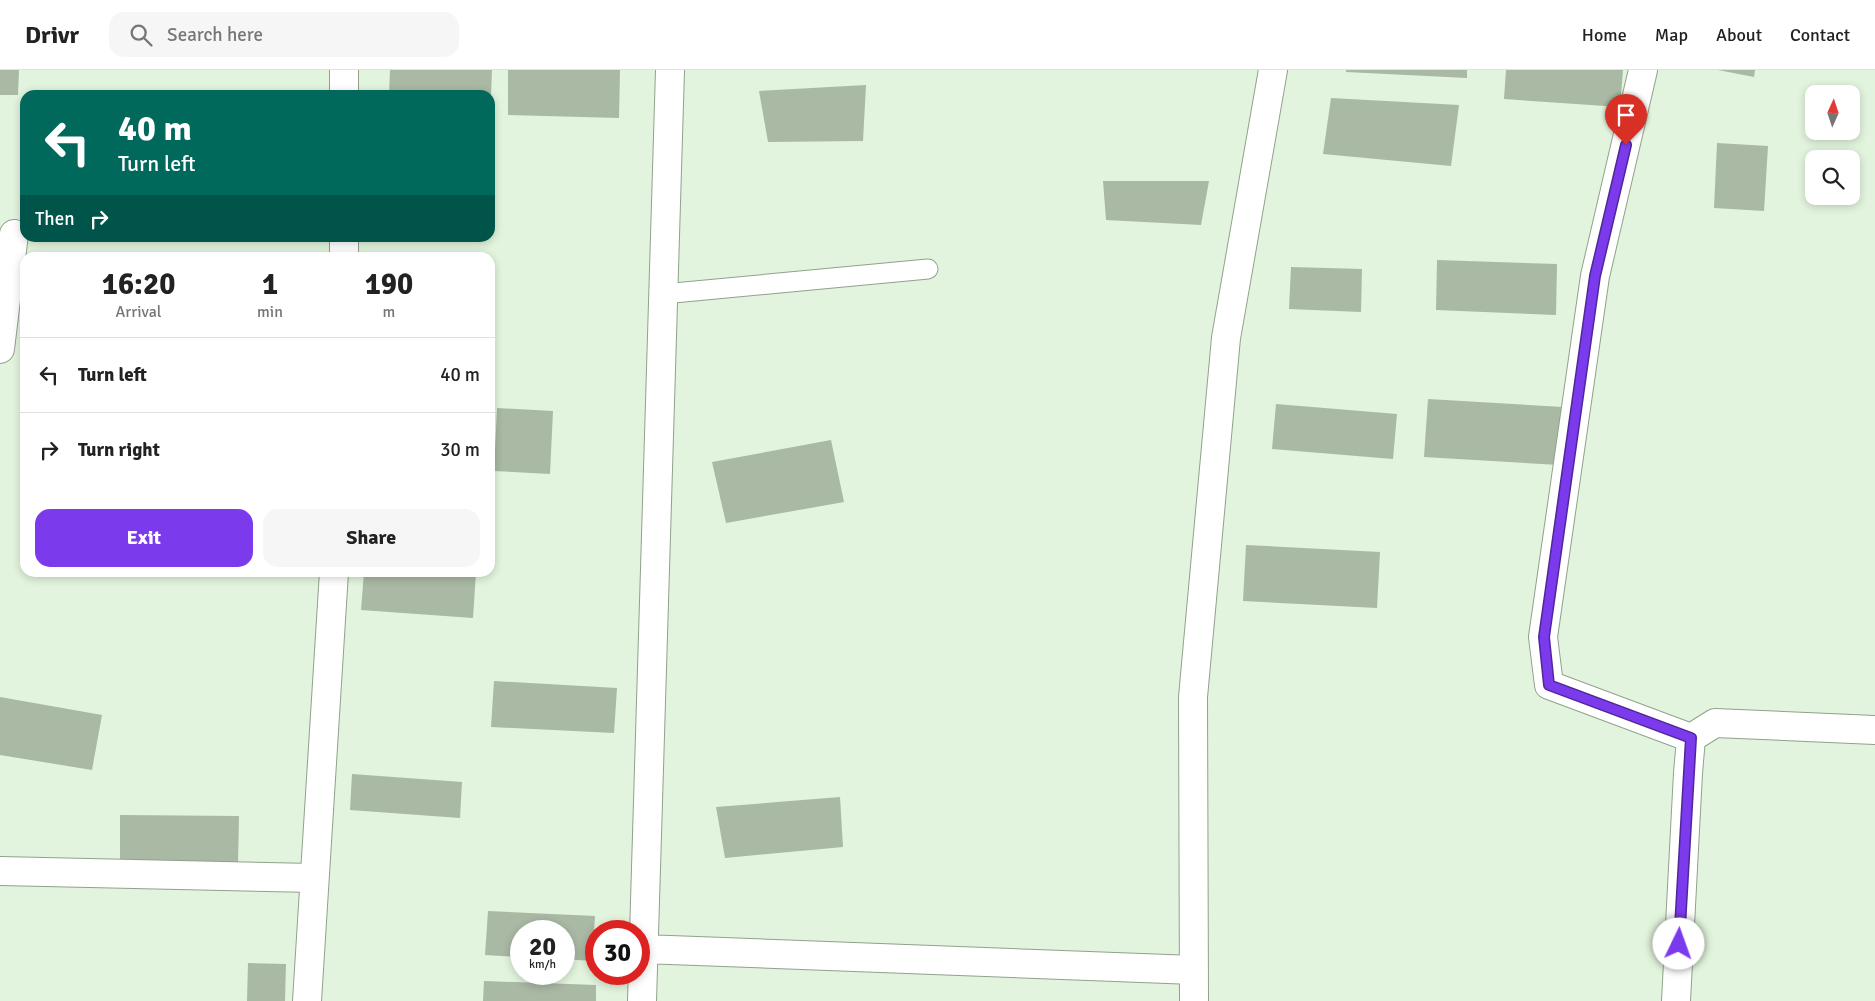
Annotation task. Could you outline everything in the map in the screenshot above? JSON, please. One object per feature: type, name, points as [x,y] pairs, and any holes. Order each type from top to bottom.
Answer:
[{"type":"street","points":[[344,70],[344,90]]},
{"type":"street","points":[[644,920],[670,70]]},
{"type":"street","points":[[1194,1001],[1193,697],[1226,338],[1273,70]]},
{"type":"street","points":[[1643,70],[1595,276],[1544,637],[1549,685],[1691,738]]},
{"type":"street","points":[[0,349],[14,234]]},
{"type":"street","points":[[307,1001],[334,577]]},
{"type":"street","points":[[1691,738],[1715,723],[1875,730]]},
{"type":"street","points":[[1676,1001],[1691,738]]},
{"type":"street","points":[[0,871],[314,878]]},
{"type":"street","points":[[650,949],[1194,970]]},
{"type":"street","points":[[642,985],[642,1001]]},
{"type":"lane","points":[[663,294],[928,269]]},
{"type":"building","points":[[0,70],[19,70],[18,95],[0,95]]},
{"type":"building","points":[[390,70],[492,70],[491,90],[389,90]]},
{"type":"building","points":[[508,70],[620,70],[619,118],[508,115]]},
{"type":"building","points":[[1346,70],[1467,70],[1467,78],[1346,72]]},
{"type":"building","points":[[1506,70],[1623,70],[1620,107],[1504,99]]},
{"type":"building","points":[[1718,70],[1755,70],[1754,77]]},
{"type":"building","points":[[866,85],[863,141],[768,142],[759,91]]},
{"type":"building","points":[[1331,98],[1459,105],[1451,166],[1323,154]]},
{"type":"building","points":[[1717,143],[1768,146],[1764,211],[1714,208]]},
{"type":"building","points":[[1103,181],[1209,181],[1201,225],[1106,220]]},
{"type":"building","points":[[1437,260],[1557,264],[1556,315],[1436,310]]},
{"type":"building","points":[[1291,267],[1362,269],[1361,312],[1289,309]]},
{"type":"building","points":[[1428,399],[1563,407],[1559,465],[1424,457]]},
{"type":"building","points":[[1276,404],[1397,414],[1393,459],[1272,449]]},
{"type":"building","points":[[497,408],[553,411],[550,474],[495,471]]},
{"type":"building","points":[[831,440],[844,502],[726,523],[712,462]]},
{"type":"building","points":[[1246,545],[1380,552],[1377,608],[1243,601]]},
{"type":"building","points":[[364,577],[476,577],[473,618],[361,610]]},
{"type":"building","points":[[494,681],[617,688],[614,733],[491,727]]},
{"type":"building","points":[[0,697],[102,715],[92,770],[0,755]]},
{"type":"building","points":[[352,774],[462,782],[460,818],[350,810]]},
{"type":"building","points":[[840,797],[843,847],[725,858],[716,807]]},
{"type":"building","points":[[120,815],[239,816],[238,865],[120,864]]},
{"type":"building","points":[[488,911],[595,916],[595,920],[585,920],[585,960],[575,960],[575,920],[510,920],[510,956],[485,955]]},
{"type":"building","points":[[248,963],[286,964],[285,1001],[247,1001]]},
{"type":"building","points":[[484,981],[510,982],[510,985],[596,985],[596,1001],[483,1001]]},
{"type":"route","points":[[1626,145],[1595,276],[1544,637],[1549,685],[1691,738],[1679,944]]}]
